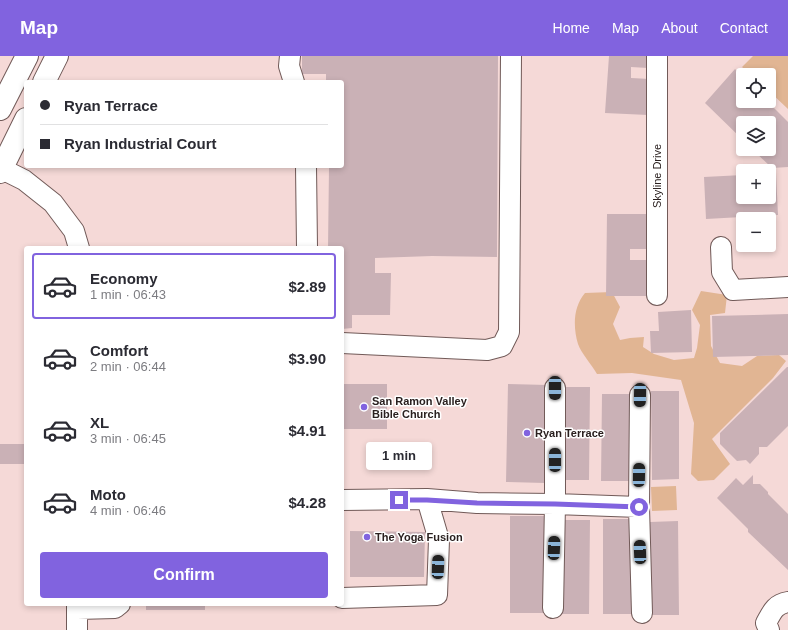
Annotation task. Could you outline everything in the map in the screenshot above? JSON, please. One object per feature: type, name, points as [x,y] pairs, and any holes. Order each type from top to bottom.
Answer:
[{"type":"main road","points":[[0,109],[27,56]]},
{"type":"main road","points":[[45,80],[57,56]]},
{"type":"main road","points":[[0,170],[24,123]]},
{"type":"street","points":[[290,56],[289,66],[293,80]]},
{"type":"street","points":[[344,343],[487,350],[502,346],[509,332],[511,56]]},
{"type":"street","name":"Skyline Drive","points":[[657,56],[657,295]]},
{"type":"street","points":[[306,168],[307,246]]},
{"type":"street","points":[[0,170],[24,180],[53,203],[74,232],[78,246]]},
{"type":"street","points":[[721,247],[722,272],[733,290],[788,287]]},
{"type":"street","points":[[552,608],[555,504],[555,388]]},
{"type":"street","points":[[640,395],[639,507],[642,613]]},
{"type":"street","points":[[344,500],[427,500],[477,503],[639,507]]},
{"type":"street","points":[[344,598],[437,595],[439,540],[427,500]]},
{"type":"street","points":[[769,630],[766,623],[773,610],[781,603],[788,602]]},
{"type":"street","points":[[77,630],[77,606],[115,608],[118,606]]},
{"type":"shaded area","points":[[753,56],[788,56],[788,109],[776,98],[776,68],[742,67]]},
{"type":"shaded area","points":[[701,291],[727,295],[725,313],[710,315],[711,346],[720,363],[742,366],[757,356],[779,355],[786,361],[773,378],[712,439],[730,464],[714,480],[698,481],[691,474],[694,423],[681,380],[632,373],[597,374],[579,348],[575,331],[575,317],[578,304],[585,293],[612,292],[620,307],[613,324],[620,340],[644,337],[643,347],[654,354],[674,360],[694,358],[700,325],[692,310]]},
{"type":"shaded area","points":[[676,486],[677,510],[652,511],[651,487]]},
{"type":"building","points":[[302,56],[498,56],[497,257],[432,256],[375,258],[375,273],[391,273],[390,315],[352,315],[352,328],[344,329],[344,246],[328,246],[329,168],[344,168],[344,80],[326,80],[326,74],[302,74]]},
{"type":"building","points":[[609,56],[649,56],[648,68],[631,67],[631,78],[650,79],[648,115],[605,113]]},
{"type":"building","points":[[735,69],[736,108],[774,108],[788,122],[788,167],[776,168],[776,164],[768,164],[759,156],[776,156],[776,116],[736,116],[736,133],[705,103]]},
{"type":"building","points":[[776,173],[778,215],[776,215],[776,212],[736,212],[736,217],[706,219],[704,177],[736,175],[736,204],[776,204]]},
{"type":"building","points":[[607,214],[649,214],[648,249],[630,249],[630,260],[648,260],[648,296],[606,296]]},
{"type":"building","points":[[691,310],[692,352],[651,353],[650,331],[659,331],[658,312]]},
{"type":"building","points":[[788,314],[788,355],[713,357],[712,316]]},
{"type":"building","points":[[787,367],[788,426],[767,447],[759,447],[759,454],[750,464],[746,460],[737,461],[720,444],[720,433]]},
{"type":"building","name":"San Ramon Valley Bible Church","points":[[344,384],[387,384],[387,429],[344,429]]},
{"type":"building","name":"Ryan Terrace","points":[[508,384],[548,385],[545,483],[506,482]]},
{"type":"building","name":"Ryan Terrace","points":[[563,387],[590,387],[589,480],[562,480]]},
{"type":"building","points":[[651,391],[679,391],[679,479],[652,480]]},
{"type":"building","name":"Ryan Terrace","points":[[602,394],[631,394],[631,481],[601,481]]},
{"type":"building","points":[[0,444],[24,444],[24,464],[0,464]]},
{"type":"building","points":[[753,475],[753,484],[760,484],[788,514],[788,570],[748,532],[748,529],[717,498],[736,478],[743,485]]},
{"type":"building","points":[[510,516],[547,516],[546,613],[510,613]]},
{"type":"building","points":[[603,519],[633,519],[633,614],[603,614]]},
{"type":"building","points":[[564,520],[590,520],[589,614],[562,614]]},
{"type":"building","points":[[678,521],[679,615],[651,615],[650,522]]},
{"type":"building","points":[[350,531],[425,532],[424,577],[350,577]]},
{"type":"building","points":[[146,606],[205,606],[205,610],[146,610]]},
{"type":"place","name":"San Ramon Valley Bible Church","points":[[364,407]]},
{"type":"place","name":"Ryan Terrace","points":[[527,433]]},
{"type":"place","name":"The Yoga Fusion","points":[[367,537]]},
{"type":"route","points":[[399,500],[639,507]]}]
